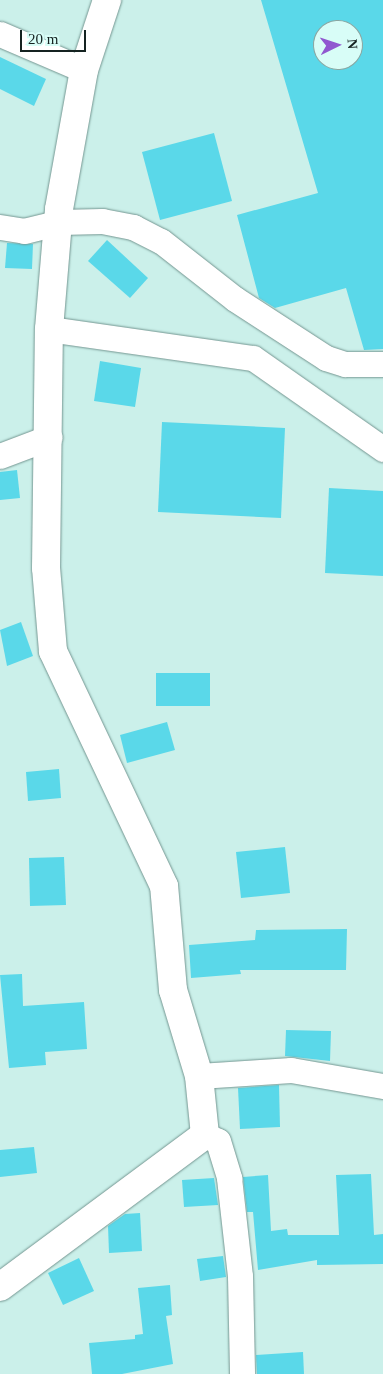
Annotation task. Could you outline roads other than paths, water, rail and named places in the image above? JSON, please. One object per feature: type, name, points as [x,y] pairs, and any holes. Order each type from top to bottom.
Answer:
[{"type":"main road","points":[[0,1287],[205,1135],[199,1076],[173,990],[164,886],[53,651],[46,568],[50,437],[49,329],[59,222],[84,70],[107,0]]},
{"type":"street","points":[[0,34],[84,70]]},
{"type":"street","points":[[0,227],[24,231],[59,222],[102,221],[133,228],[161,241],[236,299],[326,358],[345,364],[383,364]]},
{"type":"street","points":[[49,329],[253,358],[383,449]]},
{"type":"street","points":[[0,456],[50,437]]},
{"type":"street","points":[[199,1076],[290,1070],[383,1086]]},
{"type":"street","points":[[205,1135],[218,1141],[229,1178],[240,1276],[242,1374]]}]
